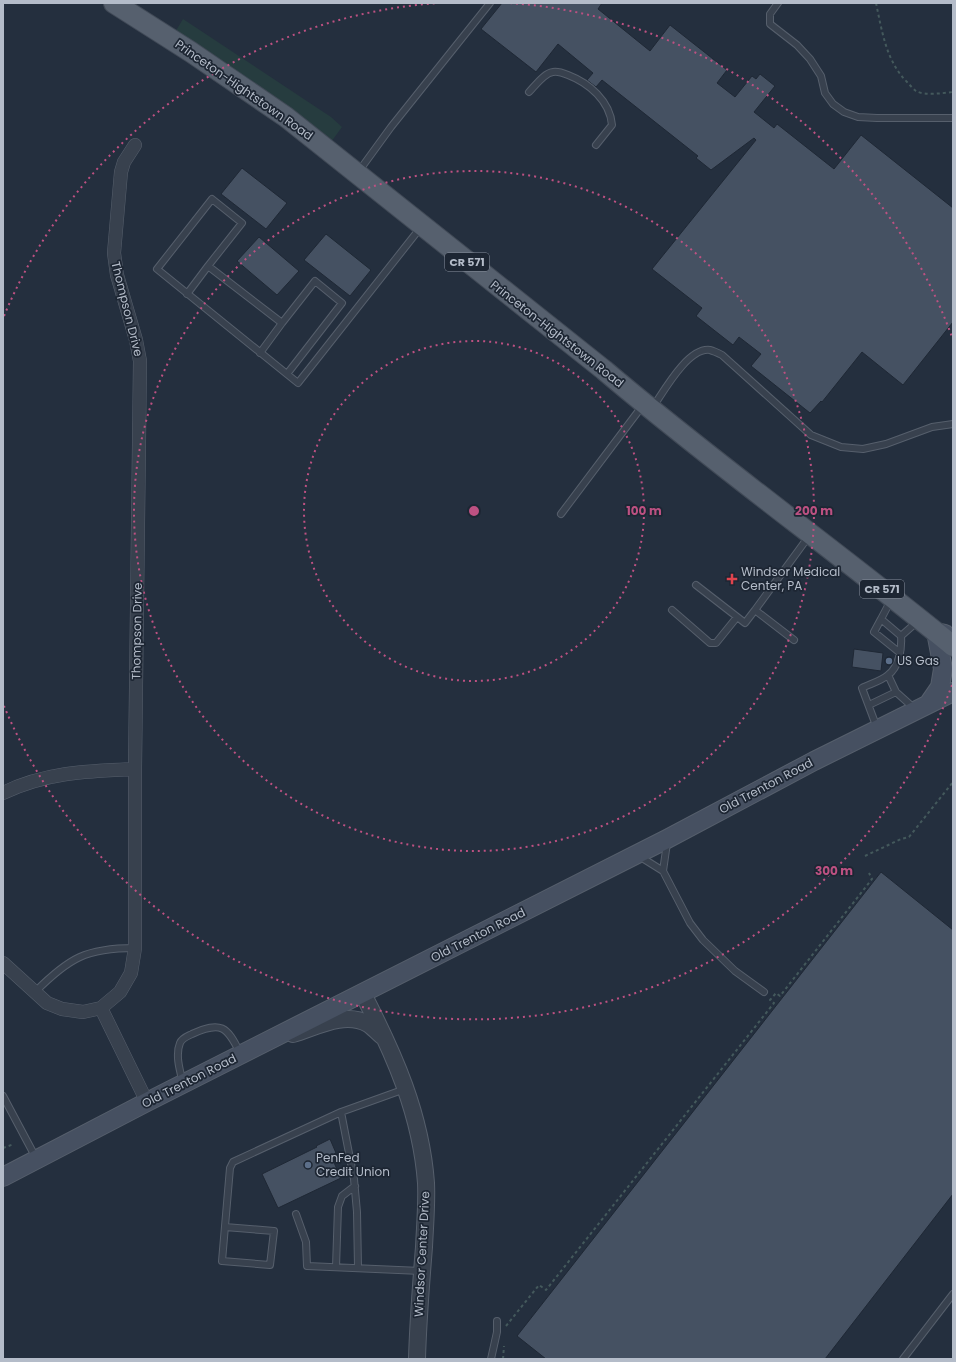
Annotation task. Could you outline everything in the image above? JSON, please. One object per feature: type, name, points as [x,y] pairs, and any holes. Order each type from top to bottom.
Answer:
[{"type":"main road","name":"Princeton-Hightstown Road","points":[[114,3],[191,52],[286,117],[604,370],[705,453],[920,619],[945,634],[953,646]]},
{"type":"main road","points":[[922,707],[940,687],[943,669],[945,634]]},
{"type":"main road","name":"Old Trenton Road","points":[[3,1177],[147,1102],[363,994],[953,692]]},
{"type":"street","name":"Thompson Drive","points":[[101,1008],[120,992],[131,973],[135,948],[140,361],[136,340],[117,275],[114,253],[121,172],[124,162],[135,146]]},
{"type":"street","points":[[3,793],[46,778],[83,771],[136,769]]},
{"type":"street","points":[[3,963],[47,1002],[62,1009],[83,1012],[101,1008],[147,1102]]},
{"type":"street","name":"Windsor Center Drive","points":[[363,994],[387,1041],[406,1089],[417,1123],[422,1150],[426,1184],[426,1212],[417,1359]]},
{"type":"street","points":[[263,1044],[337,1020],[352,1019],[368,1024],[387,1041]]},
{"type":"lane","points":[[356,174],[391,127],[490,3]]},
{"type":"lane","points":[[778,3],[770,14],[770,24],[797,45],[810,59],[821,76],[825,93],[833,104],[844,112],[858,116],[877,118],[953,118]]},
{"type":"lane","points":[[529,92],[547,74],[552,72],[562,73],[589,87],[601,99],[608,110],[612,125],[596,145]]},
{"type":"lane","points":[[187,294],[242,223],[212,199],[157,269],[187,294],[298,383],[422,226]]},
{"type":"lane","points":[[208,266],[282,323]]},
{"type":"lane","points":[[260,353],[315,281],[342,303],[287,374]]},
{"type":"lane","points":[[561,514],[685,361],[696,353],[709,350],[722,355],[811,434],[841,447],[863,449],[886,444],[932,428],[953,424]]},
{"type":"lane","points":[[696,585],[745,623],[811,534]]},
{"type":"lane","points":[[892,597],[874,632],[900,653]]},
{"type":"lane","points":[[672,610],[710,643],[716,643],[737,617]]},
{"type":"lane","points":[[756,610],[794,640]]},
{"type":"lane","points":[[877,730],[862,688],[888,675],[895,668],[902,645],[901,636],[881,618]]},
{"type":"lane","points":[[901,636],[920,619]]},
{"type":"lane","points":[[888,675],[896,692],[922,707]]},
{"type":"lane","points":[[869,706],[896,692]]},
{"type":"lane","points":[[663,871],[667,839]]},
{"type":"lane","points":[[636,854],[663,871],[690,923],[703,940],[735,971],[764,992]]},
{"type":"lane","points":[[35,992],[62,967],[79,957],[96,951],[135,948]]},
{"type":"lane","points":[[183,1084],[178,1056],[181,1040],[205,1029],[217,1026],[228,1033],[241,1055]]},
{"type":"lane","points":[[225,1227],[274,1231],[270,1265],[222,1261],[230,1168],[234,1162],[341,1112],[406,1089]]},
{"type":"lane","points":[[3,1096],[37,1160]]},
{"type":"lane","points":[[341,1112],[355,1186],[358,1227],[358,1267]]},
{"type":"lane","points":[[336,1267],[338,1207],[342,1196],[355,1186]]},
{"type":"lane","points":[[296,1214],[306,1242],[307,1266],[358,1267],[422,1271]]},
{"type":"lane","points":[[904,1359],[953,1294]]},
{"type":"lane","points":[[491,1359],[497,1332],[497,1320]]},
{"type":"path","points":[[876,3],[883,37],[892,61],[904,79],[917,91],[933,94],[953,92]]},
{"type":"path","points":[[865,856],[901,839],[909,837],[953,782]]},
{"type":"path","points":[[506,1328],[539,1284],[546,1290],[556,1278],[774,1004],[770,1000],[776,993],[780,996],[872,879],[869,873]]},
{"type":"path","points":[[3,1148],[14,1144]]},
{"type":"path","points":[[503,1359],[504,1346]]},
{"type":"green space","points":[[183,19],[331,117],[342,127],[326,149],[171,39]]},
{"type":"building","points":[[502,3],[602,3],[598,9],[650,51],[670,25],[727,70],[717,83],[735,97],[752,76],[756,79],[760,74],[775,86],[754,112],[774,128],[777,124],[834,169],[861,135],[953,208],[953,322],[903,385],[862,352],[822,402],[821,401],[810,413],[751,366],[761,354],[739,337],[733,345],[696,316],[702,308],[652,269],[756,140],[754,138],[711,170],[696,158],[698,156],[602,80],[596,87],[587,80],[593,73],[558,44],[536,72],[481,29]]},
{"type":"building","points":[[242,168],[287,203],[266,229],[221,194]]},
{"type":"building","points":[[326,234],[371,270],[350,296],[304,260]]},
{"type":"building","points":[[259,237],[299,271],[277,295],[237,261]]},
{"type":"building","points":[[854,649],[883,653],[881,671],[852,667]]},
{"type":"building","points":[[881,872],[953,930],[953,1194],[825,1359],[546,1359],[517,1336]]},
{"type":"building","name":"PenFed Credit Union","points":[[330,1139],[336,1153],[331,1156],[341,1178],[278,1208],[262,1174]]},
{"type":"place","name":"Windsor Medical Center, PA","points":[[732,579]]},
{"type":"place","name":"US Gas","points":[[889,661]]},
{"type":"place","name":"PenFed Credit Union","points":[[308,1165]]}]
